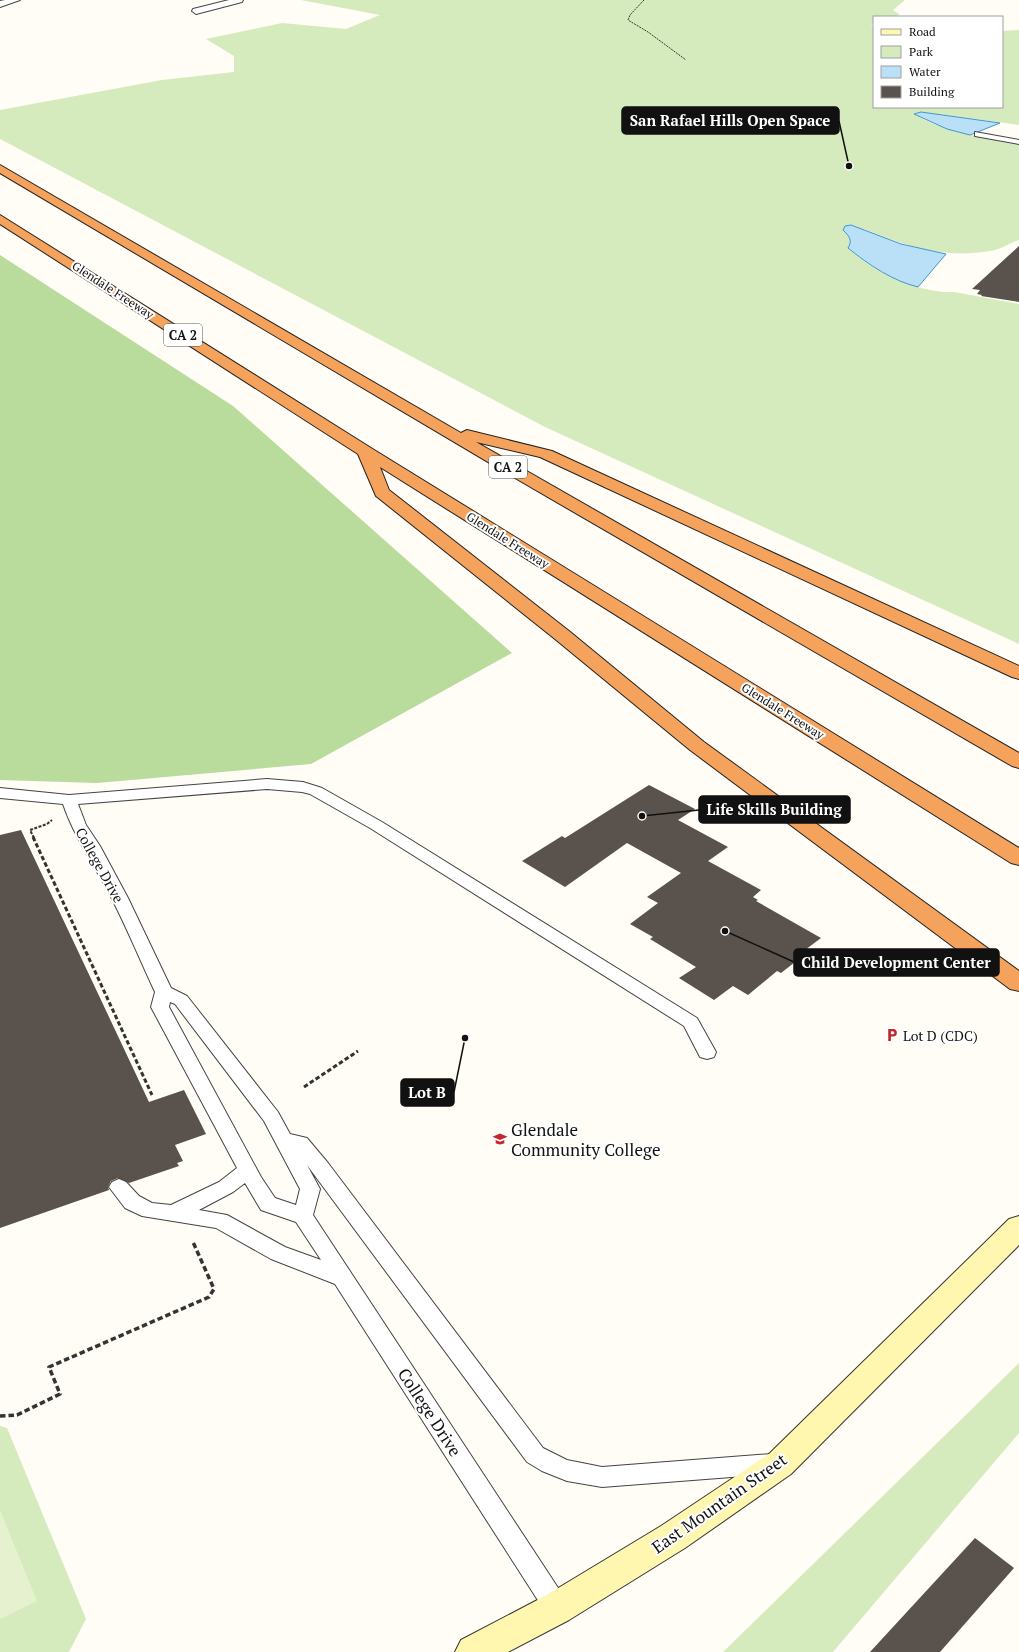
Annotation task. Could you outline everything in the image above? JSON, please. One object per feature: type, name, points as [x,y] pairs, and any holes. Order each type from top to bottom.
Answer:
[{"type":"highway","name":"CA 2","points":[[0,168],[444,430],[1019,762]]},
{"type":"highway","name":"Glendale Freeway","points":[[0,219],[365,451],[1019,858]]},
{"type":"highway","points":[[444,430],[546,454],[1019,673]]},
{"type":"highway","points":[[365,451],[382,492],[562,635],[697,746],[1019,983]]},
{"type":"main road","name":"East Mountain Street","points":[[473,1652],[557,1608],[673,1538],[780,1464],[1016,1234]]},
{"type":"street","points":[[0,4],[16,0]]},
{"type":"street","points":[[196,11],[240,0]]},
{"type":"lane","points":[[978,134],[1019,142]]},
{"type":"lane","points":[[0,793],[70,800],[267,784],[303,787],[316,791],[376,825],[691,1022],[707,1052]]},
{"type":"lane","name":"College Drive","points":[[70,800],[78,825],[92,846],[120,898],[164,992]]},
{"type":"lane","points":[[164,992],[181,1000],[271,1117],[283,1140],[310,1190],[303,1216],[268,1204],[247,1171],[160,1007],[164,992]]},
{"type":"lane","points":[[283,1140],[300,1144],[321,1168],[535,1455],[545,1461],[578,1474],[602,1477],[780,1464]]},
{"type":"lane","points":[[174,1213],[226,1188],[247,1171]]},
{"type":"lane","points":[[119,1187],[132,1202],[150,1210],[220,1221],[278,1253],[344,1278]]},
{"type":"lane","name":"College Drive","points":[[303,1216],[557,1608]]},
{"type":"path","points":[[644,0],[630,15],[628,20],[648,32],[686,60]]},
{"type":"path","points":[[47,817],[53,819],[47,824],[30,830],[152,1095]]},
{"type":"path","points":[[304,1087],[358,1051]]},
{"type":"path","points":[[0,1416],[17,1414],[60,1394],[49,1367],[209,1297],[214,1288],[190,1235]]},
{"type":"green space","points":[[301,0],[905,0],[893,10],[900,15],[873,16],[873,24],[871,25],[873,26],[873,108],[1003,108],[1003,31],[1019,30],[1019,125],[921,112],[914,114],[939,126],[952,130],[1019,143],[1019,240],[994,250],[973,253],[941,252],[910,246],[864,229],[850,237],[851,244],[848,248],[858,257],[883,273],[912,285],[940,292],[954,292],[1019,304],[1019,644],[545,427],[0,139],[0,110],[162,80],[234,72],[234,56],[206,39],[282,23],[346,29],[380,15]]},
{"type":"green space","points":[[0,255],[233,406],[512,653],[311,764],[97,783],[0,780]]},
{"type":"green space","points":[[1019,1363],[1019,1433],[833,1652],[723,1652]]},
{"type":"green space","points":[[0,1426],[7,1428],[86,1619],[69,1652],[0,1652]]},
{"type":"green space","points":[[0,1510],[37,1601],[0,1619]]},
{"type":"water","points":[[921,112],[1000,123],[970,135],[947,129],[914,114]]},
{"type":"water","points":[[851,225],[901,244],[946,254],[918,287],[890,277],[848,248],[850,238],[843,230],[845,226]]},
{"type":"building","points":[[1019,246],[1019,302],[981,296],[982,295],[977,294],[980,290],[972,289]]},
{"type":"building","points":[[649,785],[695,809],[678,820],[728,847],[708,861],[761,890],[753,897],[758,900],[756,901],[821,938],[801,953],[804,955],[781,973],[777,971],[748,995],[733,986],[714,1000],[679,978],[696,967],[650,939],[653,937],[630,924],[658,903],[647,897],[681,873],[627,843],[565,887],[522,861],[562,836],[565,838]]},
{"type":"building","points":[[21,830],[149,1102],[184,1090],[206,1134],[175,1145],[183,1161],[177,1163],[179,1166],[129,1183],[118,1178],[111,1181],[108,1187],[109,1190],[0,1228],[0,835]]},
{"type":"building","points":[[975,1538],[1014,1568],[940,1652],[870,1652]]},
{"type":"place","name":"San Rafael Hills Open Space","points":[[849,166]]},
{"type":"place","name":"Life Skills Building","points":[[642,816]]},
{"type":"place","name":"Child Development Center","points":[[725,931]]},
{"type":"place","name":"Lot D (CDC)","points":[[892,1035]]},
{"type":"place","name":"Lot B","points":[[465,1038]]},
{"type":"place","name":"Glendale Community College","points":[[500,1139]]}]
